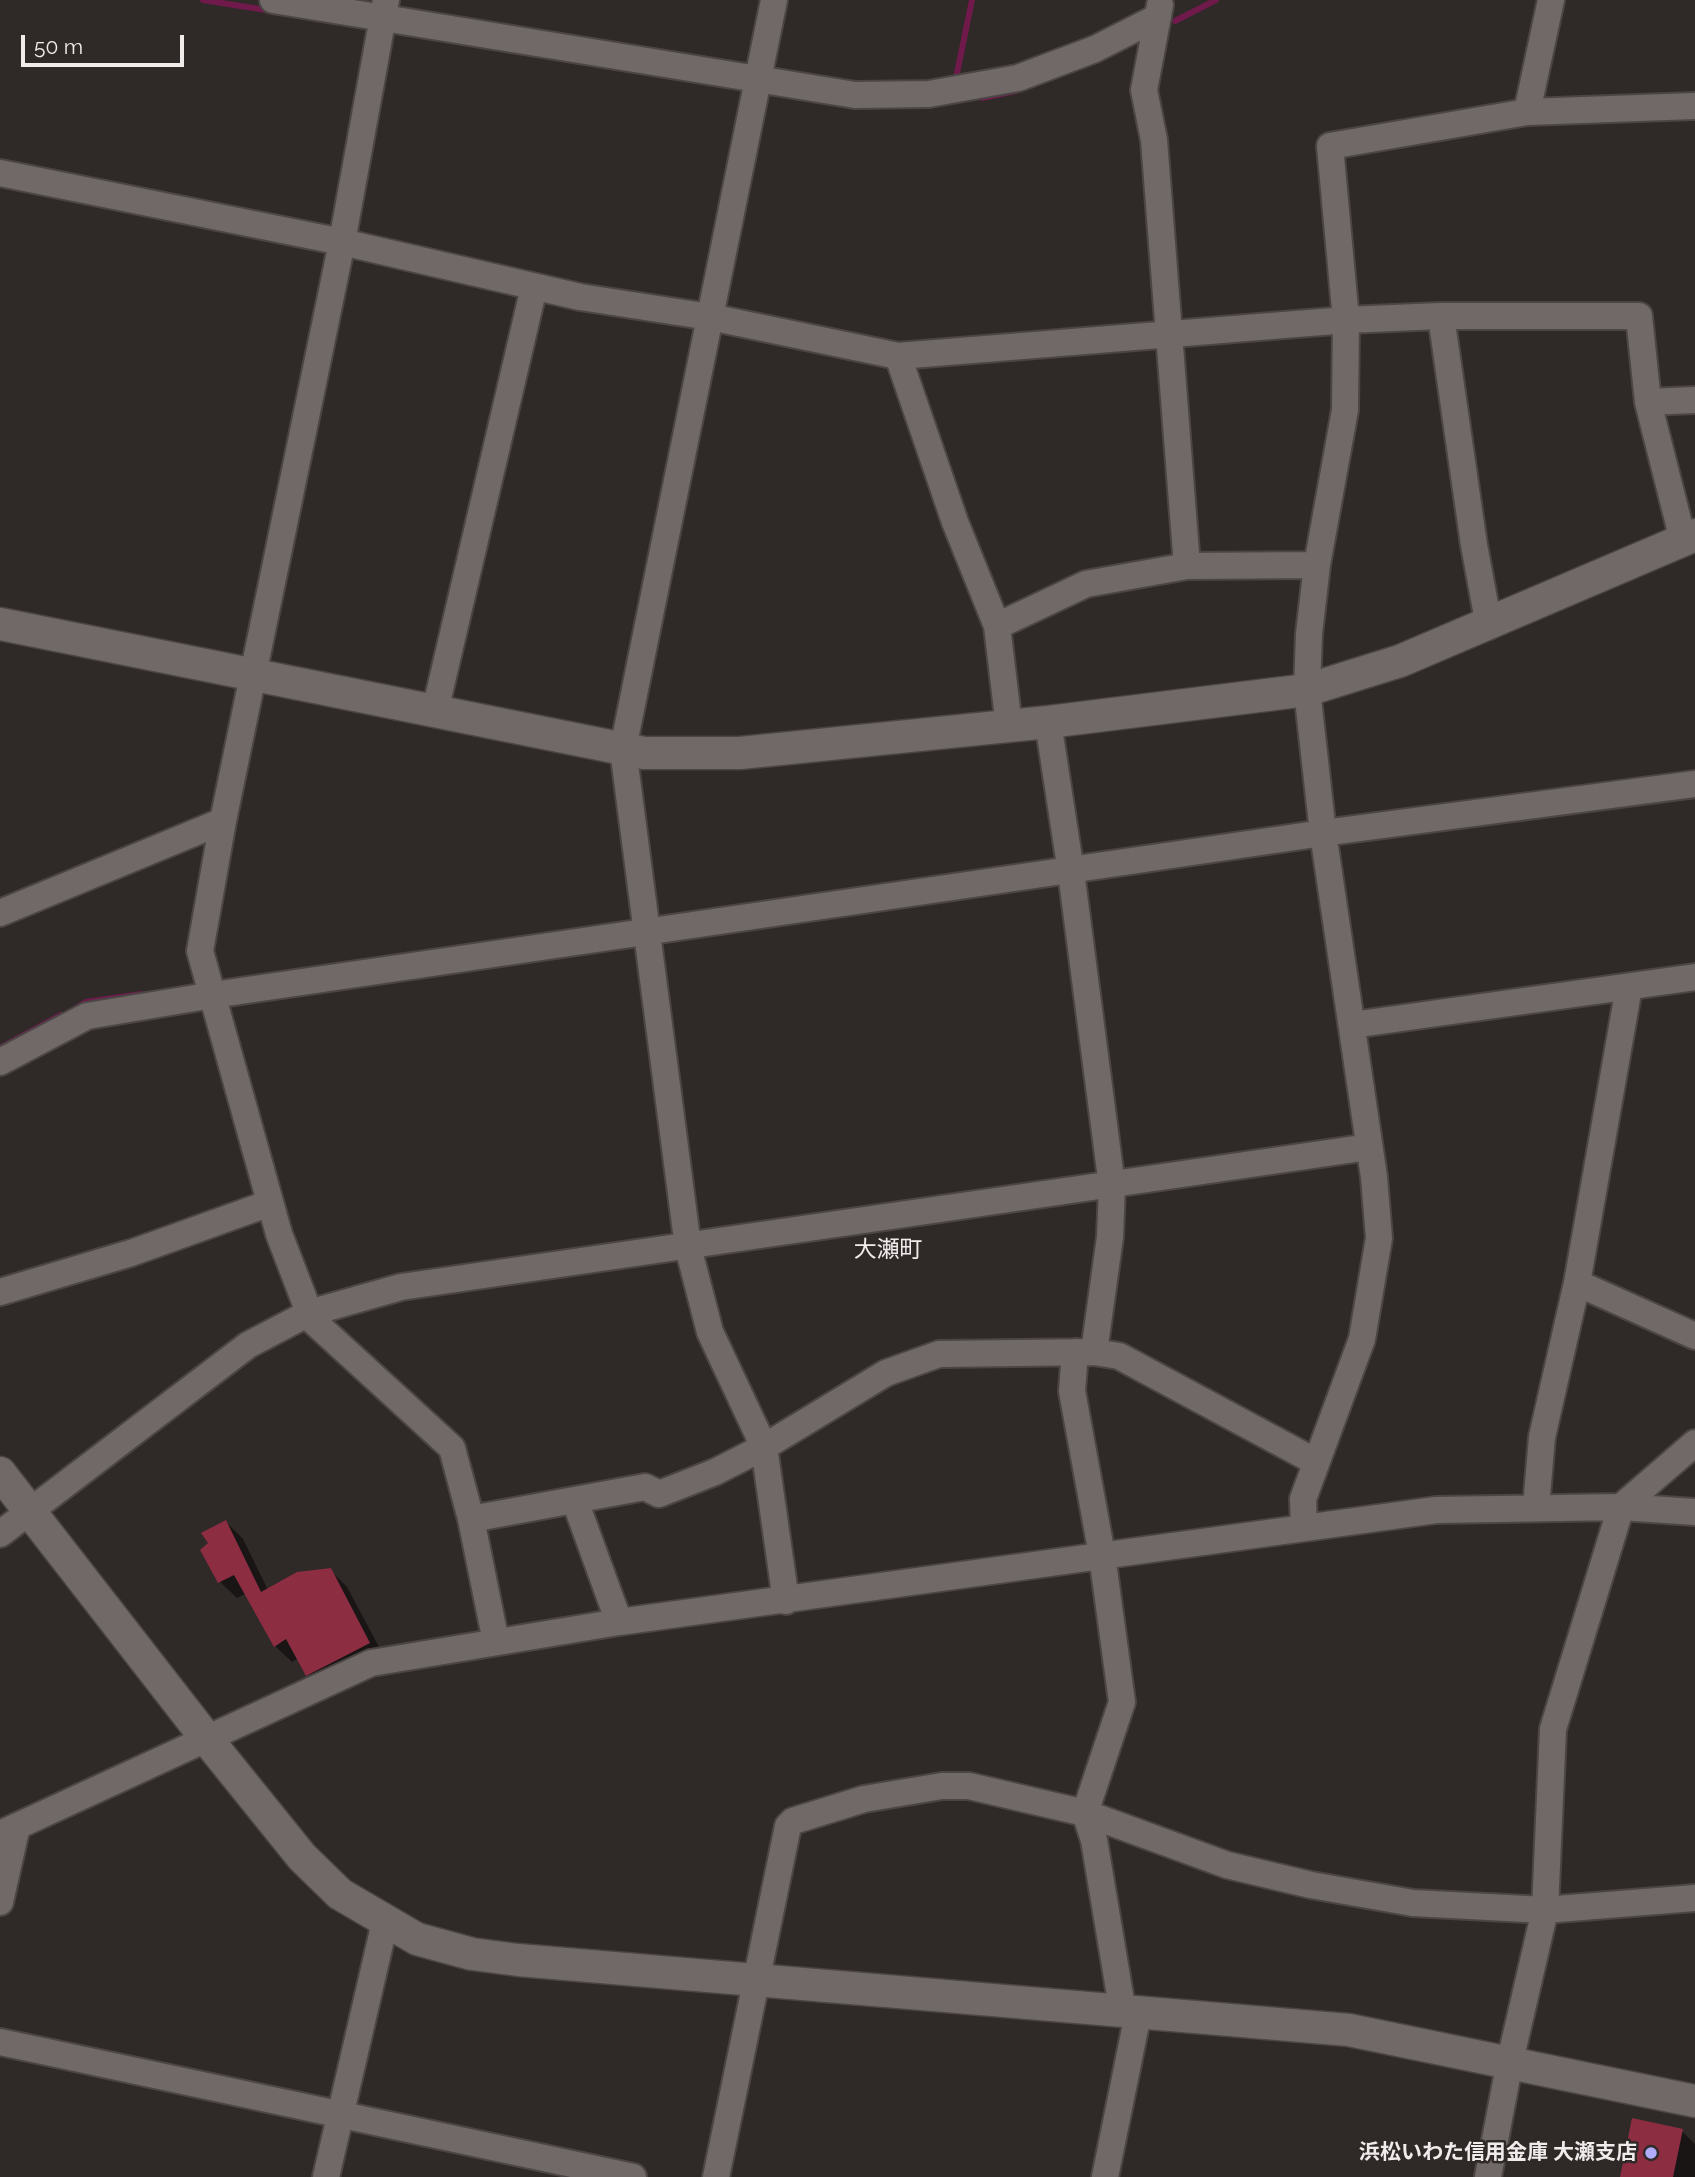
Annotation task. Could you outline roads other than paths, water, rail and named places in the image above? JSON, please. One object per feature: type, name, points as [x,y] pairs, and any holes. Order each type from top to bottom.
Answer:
[{"type":"street","points":[[273,0],[385,9],[855,95],[929,94],[1018,78],[1095,49],[1160,8]]},
{"type":"street","points":[[774,0],[623,749],[688,1247],[710,1332],[764,1447],[786,1601]]},
{"type":"street","points":[[1527,112],[1551,0]]},
{"type":"street","points":[[1160,8],[1144,90],[1154,140],[1186,566]]},
{"type":"street","points":[[385,9],[342,242],[223,821],[200,951],[270,1203],[309,1313],[312,1320],[452,1448],[471,1519],[496,1642]]},
{"type":"street","points":[[1304,1526],[1303,1499],[1362,1339],[1380,1238],[1352,1025],[1322,833],[1307,690],[1309,634],[1317,565],[1345,410],[1346,320],[1330,146],[1527,112],[1695,106]]},
{"type":"street","points":[[0,173],[342,242],[534,287],[710,317],[898,356],[1346,320],[1441,316],[1639,316],[1648,402],[1689,538],[1489,626],[1400,661],[1307,690],[1048,722],[740,753],[644,753],[0,624]]},
{"type":"street","points":[[435,710],[534,287]]},
{"type":"street","points":[[1441,316],[1474,545],[1489,626]]},
{"type":"street","points":[[898,356],[955,522],[998,626],[1009,726]]},
{"type":"street","points":[[1648,402],[1695,400]]},
{"type":"street","points":[[998,626],[1086,584],[1186,566],[1317,565]]},
{"type":"street","points":[[1048,722],[1071,872],[1112,1186],[1110,1237],[1084,1352],[1072,1391],[1102,1555],[1122,1702],[1085,1813],[1094,1840],[1131,2013],[1105,2177]]},
{"type":"street","points":[[0,1062],[88,1016],[213,995],[1071,872],[1322,833],[1695,784]]},
{"type":"street","points":[[0,913],[223,821]]},
{"type":"street","points":[[1352,1025],[1695,977]]},
{"type":"street","points":[[1536,1507],[1542,1437],[1577,1283],[1629,987]]},
{"type":"street","points":[[0,1534],[248,1345],[309,1313],[401,1287],[1369,1147]]},
{"type":"street","points":[[0,1292],[131,1252],[270,1203]]},
{"type":"street","points":[[1577,1283],[1695,1336]]},
{"type":"street","points":[[471,1519],[645,1487],[659,1494],[715,1472],[764,1447],[886,1373],[939,1354],[1084,1352],[1119,1356],[1316,1462]]},
{"type":"street","points":[[1489,2177],[1510,2061],[1545,1910],[1553,1729],[1620,1507],[1695,1443]]},
{"type":"street","points":[[0,1474],[302,1857],[340,1894],[417,1939],[472,1954],[756,1982],[1349,2030],[1695,2101]]},
{"type":"street","points":[[575,1501],[619,1622]]},
{"type":"street","points":[[0,1902],[8,1830],[371,1663],[619,1622],[1436,1510],[1620,1507],[1695,1512]]},
{"type":"street","points":[[716,2177],[788,1826],[793,1821],[864,1799],[942,1786],[982,1788],[1085,1813],[1227,1865],[1311,1885],[1413,1903],[1545,1910],[1695,1898]]},
{"type":"street","points":[[326,2177],[385,1922]]},
{"type":"street","points":[[0,2042],[633,2177]]},
{"type":"waterway","points":[[203,0],[272,11]]},
{"type":"waterway","points":[[955,83],[972,0]]},
{"type":"waterway","points":[[1175,21],[1216,0]]},
{"type":"waterway","points":[[982,98],[1016,91]]},
{"type":"waterway","points":[[77,1007],[86,1002],[141,994]]},
{"type":"waterway","points":[[0,1048],[61,1015]]},
{"type":"place","name":"浜松いわた信用金庫 大瀬支店","points":[[1651,2153]]},
{"type":"district","name":"大瀬町","points":[[888,1250]]}]
